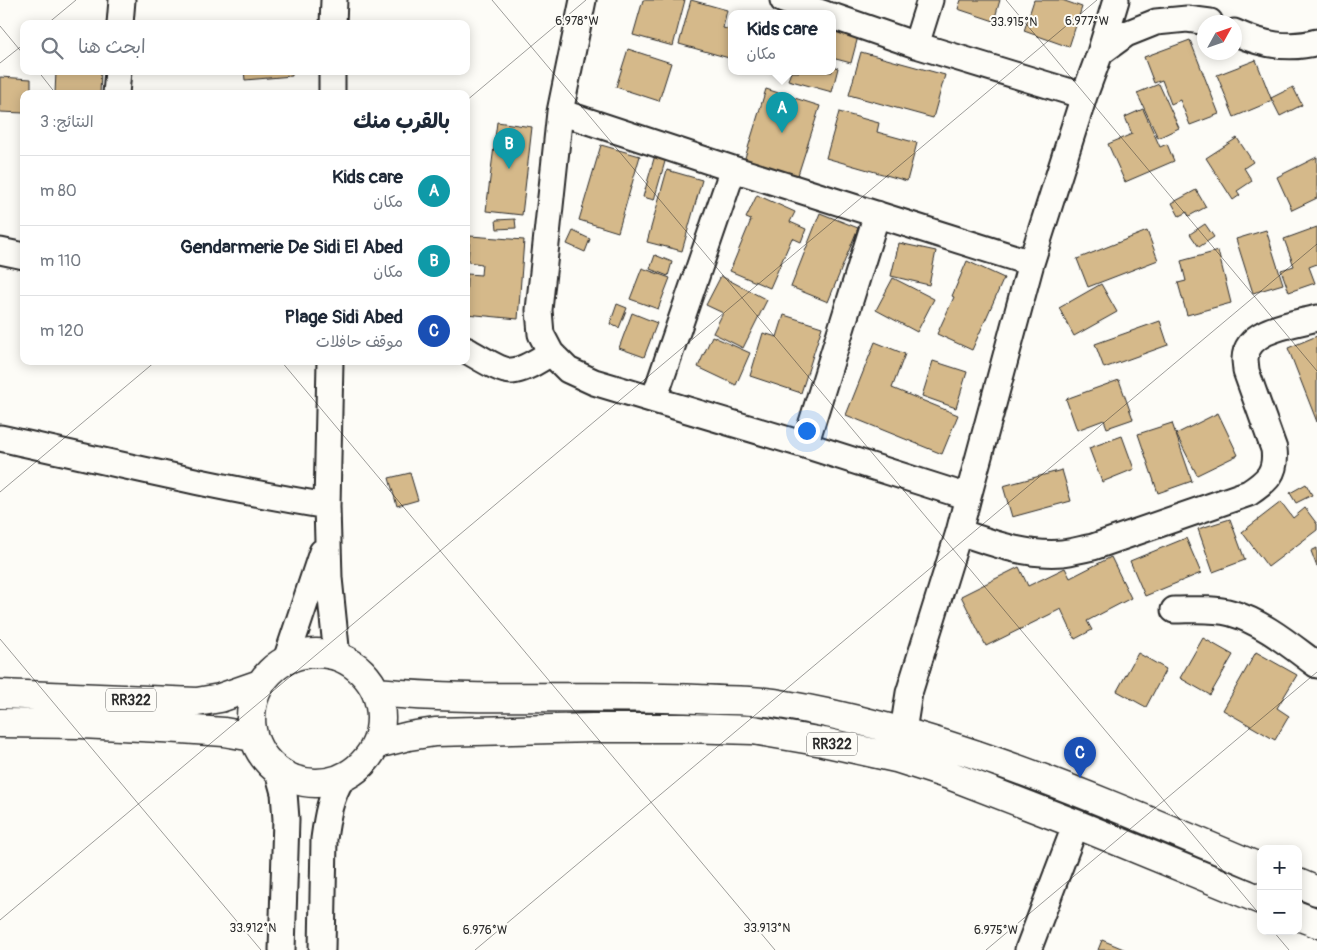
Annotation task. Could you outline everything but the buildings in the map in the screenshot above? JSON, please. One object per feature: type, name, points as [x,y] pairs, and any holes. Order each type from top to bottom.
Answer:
[{"type":"main road","name":"RR322","points":[[320,653],[338,656],[354,664],[367,677],[376,692],[381,709],[381,727],[377,744],[366,761],[352,774],[334,781],[314,784],[295,780],[278,771],[259,750],[253,737],[251,719],[253,701],[260,684],[272,670],[286,660],[303,654],[320,653]]},
{"type":"main road","name":"RR322","points":[[0,694],[197,702],[220,698],[260,684]]},
{"type":"main road","name":"RR322","points":[[376,692],[424,697],[659,698],[778,703],[903,731],[1065,786],[1257,866]]},
{"type":"main road","name":"RR322","points":[[0,723],[81,724],[181,729],[224,732],[253,737]]},
{"type":"main road","name":"RR322","points":[[377,744],[434,732],[592,728],[753,730],[823,742],[896,758],[949,775],[1076,824],[1257,898]]},
{"type":"main road","points":[[1302,885],[1317,891]]},
{"type":"main road","points":[[1302,918],[1317,924]]},
{"type":"street","points":[[120,20],[122,0]]},
{"type":"street","points":[[333,20],[334,0]]},
{"type":"street","points":[[583,0],[560,112],[538,310],[541,334],[551,353],[568,370],[594,382],[805,444],[968,497]]},
{"type":"street","points":[[783,0],[813,10]]},
{"type":"street","points":[[916,45],[930,0]]},
{"type":"street","points":[[903,731],[909,693],[959,532],[1031,262],[1116,0]]},
{"type":"street","points":[[836,17],[916,45],[1084,96]]},
{"type":"street","points":[[1100,52],[1126,34],[1156,22],[1187,18],[1197,20]]},
{"type":"street","points":[[1242,35],[1262,42],[1285,46],[1317,42]]},
{"type":"street","points":[[116,90],[118,75]]},
{"type":"street","points":[[332,75],[332,90]]},
{"type":"street","points":[[560,112],[733,170],[1031,262]]},
{"type":"street","points":[[654,399],[733,170]]},
{"type":"street","points":[[805,444],[876,214]]},
{"type":"street","points":[[0,252],[20,255]]},
{"type":"street","points":[[959,532],[1003,547],[1048,554],[1071,552],[1092,547],[1248,493],[1263,484],[1271,473],[1275,461],[1274,449],[1246,371],[1245,358],[1247,348],[1264,332],[1317,318]]},
{"type":"street","points":[[470,352],[498,367],[511,371],[523,368],[551,353]]},
{"type":"street","points":[[330,365],[328,530],[330,586],[338,656]]},
{"type":"street","points":[[0,438],[177,478],[328,506]]},
{"type":"street","points":[[286,660],[328,530]]},
{"type":"street","points":[[1174,610],[1207,610],[1237,616],[1265,629],[1317,665]]},
{"type":"street","points":[[278,771],[284,793],[286,819],[282,950]]},
{"type":"street","points":[[322,950],[325,830],[334,791],[342,778]]},
{"type":"street","points":[[1028,950],[1076,824]]},
{"type":"place","name":"Kids care","points":[[782,133]]},
{"type":"place","name":"Gendarmerie De Sidi El Abed","points":[[509,169]]},
{"type":"place","name":"Plage Sidi Abed","points":[[1080,778]]}]
